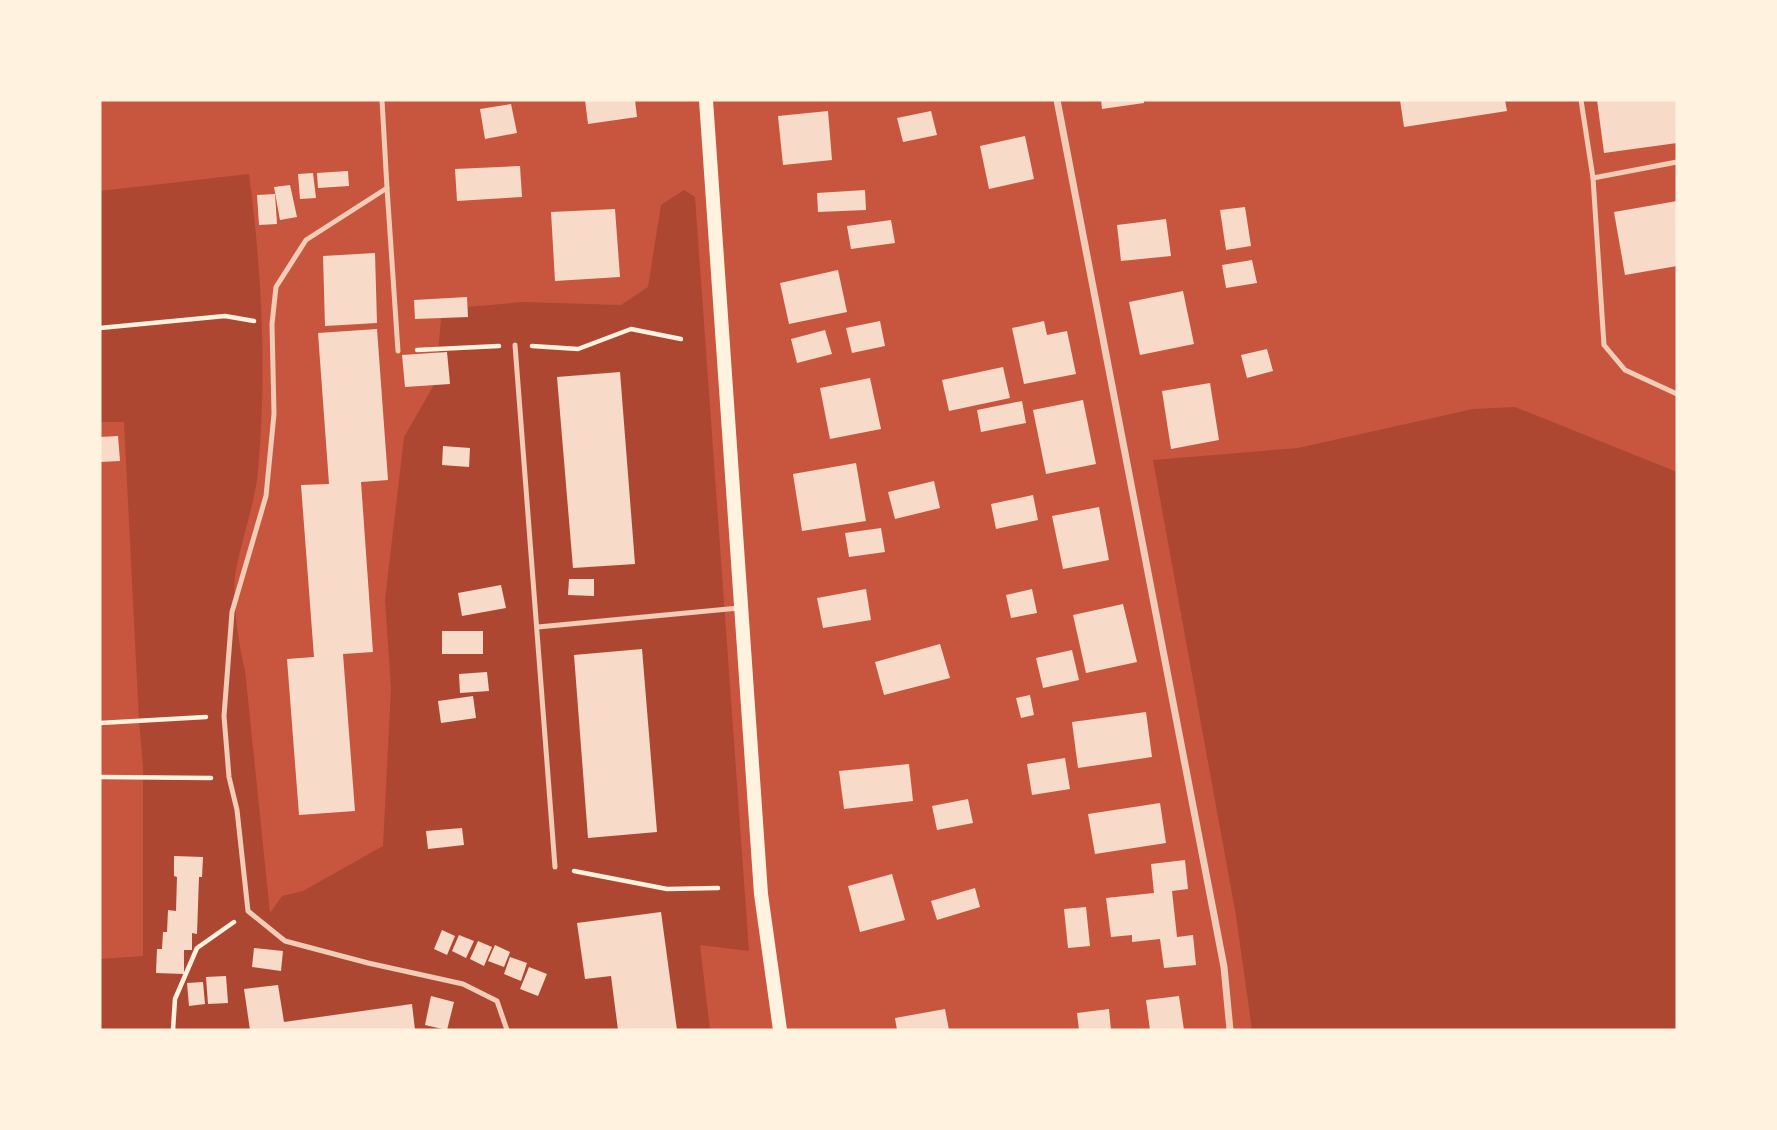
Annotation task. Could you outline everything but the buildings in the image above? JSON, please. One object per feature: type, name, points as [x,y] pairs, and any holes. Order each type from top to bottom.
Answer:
[{"type":"main road","points":[[706,100],[739,608],[761,894],[780,1030]]},
{"type":"street","points":[[1057,100],[1224,967],[1230,1030]]},
{"type":"lane","points":[[382,100],[398,351]]},
{"type":"lane","points":[[1581,100],[1593,178],[1604,345],[1625,370],[1677,394]]},
{"type":"lane","points":[[1593,178],[1677,162]]},
{"type":"lane","points":[[387,188],[306,240],[276,287],[272,324],[274,414],[267,496],[232,612],[224,716],[229,777],[237,810],[248,911],[285,941],[463,984],[497,1001],[507,1030]]},
{"type":"lane","points":[[515,345],[555,867]]},
{"type":"lane","points":[[538,627],[739,608]]},
{"type":"path","points":[[100,328],[225,316],[272,324]]},
{"type":"path","points":[[398,351],[515,345],[578,349],[631,329],[681,339]]},
{"type":"path","points":[[100,723],[224,716]]},
{"type":"path","points":[[100,777],[229,777]]},
{"type":"path","points":[[555,867],[667,889],[718,888]]},
{"type":"path","points":[[173,1030],[175,999],[197,948],[248,911]]},
{"type":"shaded area","points":[[249,174],[260,285],[263,360],[261,434],[256,483],[236,570],[234,592],[245,670],[270,913],[282,896],[303,891],[383,846],[391,689],[385,600],[404,437],[435,383],[442,309],[524,302],[621,305],[648,287],[661,205],[684,190],[695,197],[749,951],[700,945],[710,1030],[100,1030],[100,959],[143,956],[143,766],[124,422],[100,422],[100,191]]},
{"type":"shaded area","points":[[1515,407],[1677,472],[1677,1030],[1252,1030],[1236,916],[1153,460],[1298,448],[1473,409]]}]
